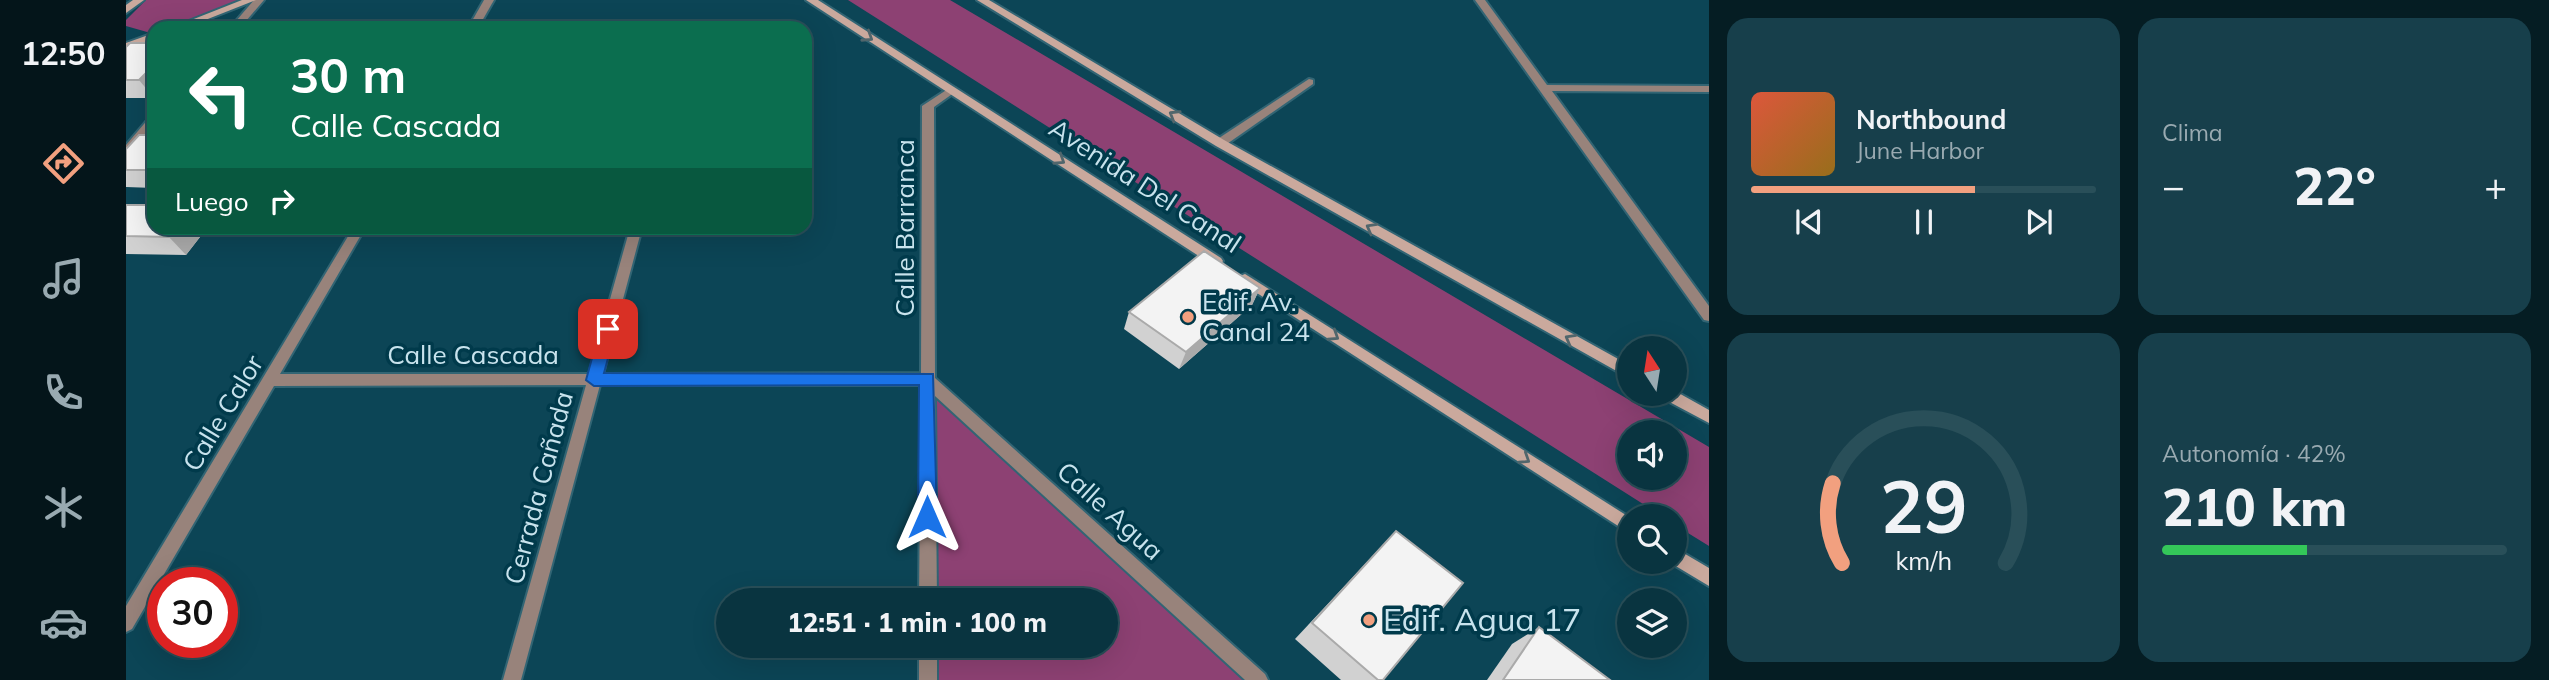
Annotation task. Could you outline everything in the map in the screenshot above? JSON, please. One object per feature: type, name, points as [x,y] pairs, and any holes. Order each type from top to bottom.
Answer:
[{"type":"main road","points":[[126,10],[139,0]]},
{"type":"main road","points":[[195,21],[251,0]]},
{"type":"main road","name":"Avenida Del Canal","points":[[811,0],[1617,519]]},
{"type":"main road","points":[[982,0],[1220,143],[1617,365]]},
{"type":"main road","points":[[126,47],[147,39]]},
{"type":"main road","points":[[1687,405],[1709,417]]},
{"type":"main road","points":[[1687,564],[1709,578]]},
{"type":"street","points":[[240,21],[259,0]]},
{"type":"street","points":[[477,21],[489,0]]},
{"type":"street","points":[[1480,0],[1709,316]]},
{"type":"street","points":[[1220,143],[1309,82]]},
{"type":"street","points":[[1545,88],[1709,89]]},
{"type":"street","name":"Calle Barranca","points":[[927,379],[928,106],[951,90]]},
{"type":"street","points":[[126,152],[147,128]]},
{"type":"street","name":"Calle Calor","points":[[126,623],[272,380],[355,235]]},
{"type":"street","name":"Cerrada Cañada","points":[[512,680],[634,235]]},
{"type":"street","points":[[927,379],[928,588]]},
{"type":"street","name":"Calle Cascada","points":[[272,380],[927,379]]},
{"type":"street","name":"Calle Agua","points":[[927,379],[1259,680]]},
{"type":"street","points":[[928,658],[928,680]]},
{"type":"shaded area","points":[[146,0],[245,0],[190,21],[147,21],[147,32],[126,26],[126,20]]},
{"type":"shaded area","points":[[848,0],[950,0],[1617,393],[1617,406],[1639,406],[1663,420],[1617,420],[1617,487]]},
{"type":"shaded area","points":[[927,379],[1259,680],[928,680],[928,658],[1118,658],[1118,588],[928,588]]},
{"type":"shaded area","points":[[1687,434],[1709,447],[1709,546],[1687,532],[1687,504],[1643,504],[1621,490],[1687,490]]},
{"type":"building","points":[[130,43],[147,43],[147,72],[139,80],[126,80],[126,47]]},
{"type":"building","points":[[139,135],[147,135],[147,170],[126,170],[126,149]]},
{"type":"building","points":[[126,205],[147,205],[147,235],[171,235],[169,237],[126,236]]},
{"type":"building","name":"Edif. Av. Canal 24","points":[[1204,251],[1260,288],[1186,352],[1129,312]]},
{"type":"building","name":"Edif. Agua 17","points":[[1396,531],[1463,583],[1383,680],[1378,680],[1312,623]]},
{"type":"building","points":[[1539,627],[1610,680],[1503,680]]},
{"type":"place","name":"Edif. Av. Canal 24","points":[[1188,317]]},
{"type":"place","name":"Edif. Agua 17","points":[[1369,620]]},
{"type":"route","points":[[608,329],[594,380],[927,379],[927,517]]}]
